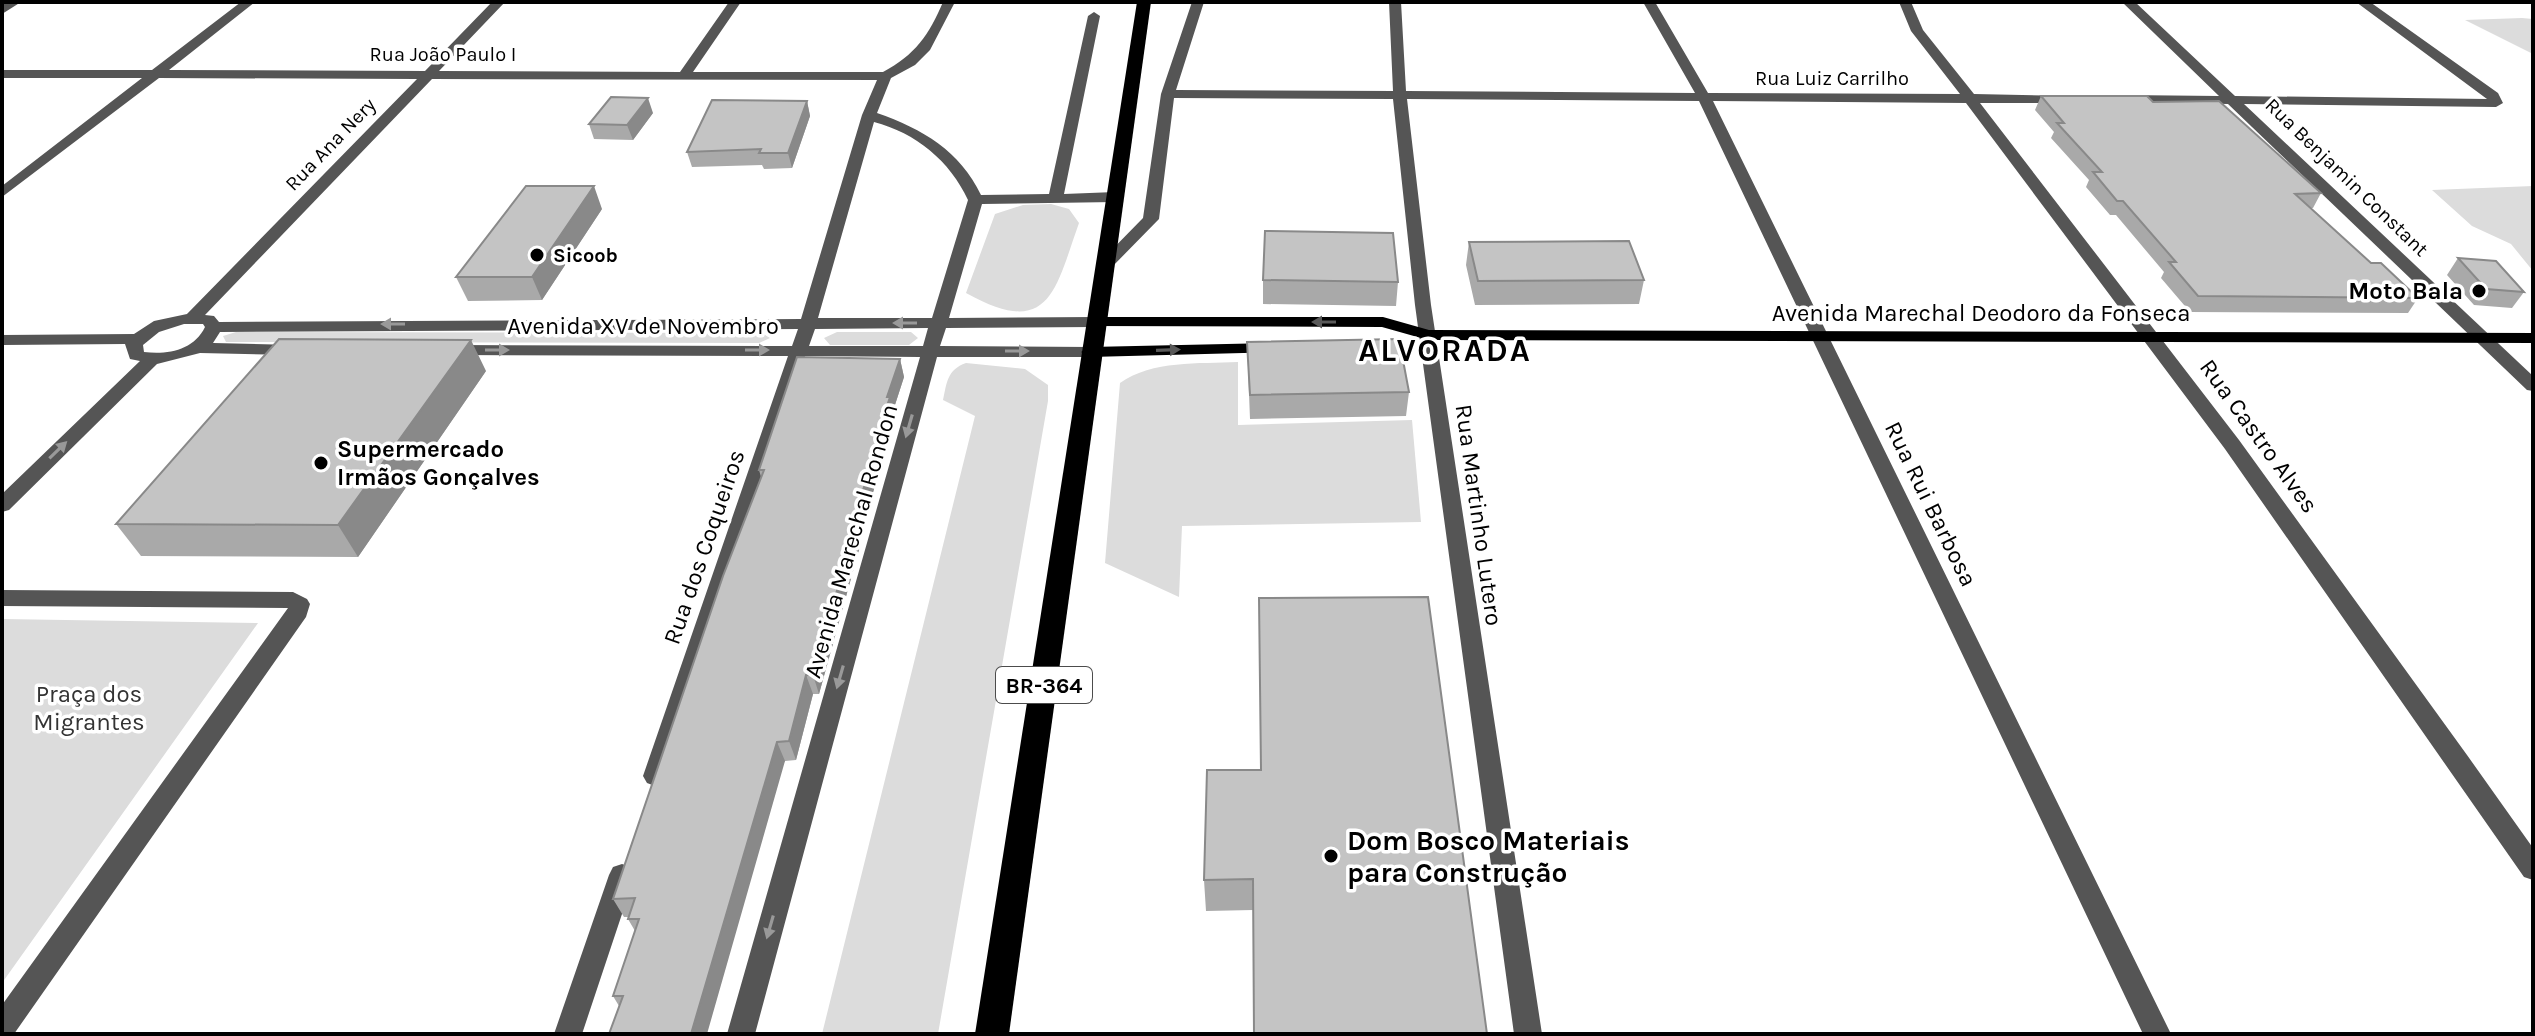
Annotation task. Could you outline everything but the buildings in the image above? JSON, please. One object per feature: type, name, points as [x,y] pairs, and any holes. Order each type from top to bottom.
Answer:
[{"type":"highway","name":"BR-364","points":[[992,1034],[1090,352],[1144,2]]},
{"type":"main road","name":"Avenida Marechal Deodoro da Fonseca","points":[[1095,322],[1383,322],[1428,335]]},
{"type":"main road","name":"Avenida Marechal Deodoro da Fonseca","points":[[1399,343],[1428,335],[2533,338]]},
{"type":"main road","points":[[1090,352],[1291,348]]},
{"type":"street","points":[[2,10],[15,2]]},
{"type":"street","points":[[2,193],[249,2]]},
{"type":"street","name":"Rua Ana Nery","points":[[192,318],[499,2]]},
{"type":"street","points":[[685,74],[735,2]]},
{"type":"street","points":[[885,76],[916,61],[930,47],[949,2]]},
{"type":"street","points":[[1104,266],[1151,219],[1168,94],[1198,2]]},
{"type":"street","name":"Rua Martinho Lutero","points":[[1395,2],[1400,97],[1428,335],[1528,1034]]},
{"type":"street","name":"Rua Rui Barbosa","points":[[1649,2],[1704,97],[2157,1034]]},
{"type":"street","name":"Rua Castro Alves","points":[[1905,2],[1917,31],[2155,338],[2367,629],[2533,869]]},
{"type":"street","name":"Rua Benjamin Constant","points":[[2128,2],[2533,386]]},
{"type":"street","points":[[2109,99],[2496,103],[2493,96],[2362,2]]},
{"type":"street","points":[[1056,197],[1094,16]]},
{"type":"street","name":"Rua João Paulo I","points":[[2,74],[885,76]]},
{"type":"street","name":"Rua dos Coqueiros","points":[[648,796],[808,323],[869,115],[885,76]]},
{"type":"street","name":"Rua Luiz Carrilho","points":[[1168,94],[2079,99]]},
{"type":"street","points":[[869,115],[930,141],[956,163],[967,178],[976,200],[1115,197]]},
{"type":"street","name":"Avenida Marechal Rondon","points":[[741,1034],[930,351],[976,200]]},
{"type":"street","points":[[195,348],[210,337],[214,327],[208,320],[192,318],[156,326],[134,344],[136,355],[152,359],[195,348],[309,350]]},
{"type":"street","name":"Avenida XV de Novembro","points":[[214,327],[1095,322]]},
{"type":"street","points":[[2,340],[138,339]]},
{"type":"street","name":"Avenida XV de Novembro","points":[[433,350],[1090,352]]},
{"type":"street","points":[[2,505],[152,359]]},
{"type":"street","points":[[2,598],[293,600],[299,604],[298,611],[2,1028]]},
{"type":"street","points":[[568,1034],[628,855]]},
{"type":"green space","points":[[2533,19],[2533,54],[2465,20]]},
{"type":"green space","points":[[2533,186],[2533,271],[2511,244],[2472,226],[2432,190]]},
{"type":"green space","points":[[1051,204],[1069,209],[1079,223],[1063,269],[1045,301],[1032,309],[1016,311],[994,306],[966,293],[995,214],[1023,205]]},
{"type":"green space","points":[[236,332],[762,333],[770,338],[759,343],[226,342],[223,336]]},
{"type":"green space","points":[[837,332],[911,332],[918,338],[909,345],[830,345],[824,338]]},
{"type":"green space","points":[[1238,362],[1238,425],[1412,420],[1421,522],[1182,526],[1179,597],[1105,563],[1120,383],[1161,367]]},
{"type":"green space","points":[[966,363],[1025,369],[1048,385],[1048,401],[938,1034],[822,1034],[975,416],[943,400],[951,373]]},
{"type":"green space","name":"Praça dos Migrantes","points":[[2,619],[258,623],[2,983]]},
{"type":"place","name":"Sicoob","points":[[537,255]]},
{"type":"place","name":"Moto Bala","points":[[2479,291]]},
{"type":"place","name":"Supermercado Irmãos Gonçalves","points":[[321,463]]},
{"type":"place","name":"Dom Bosco Materiais para Construção","points":[[1331,856]]},
{"type":"district","name":"ALVORADA","points":[[1445,350]]}]
